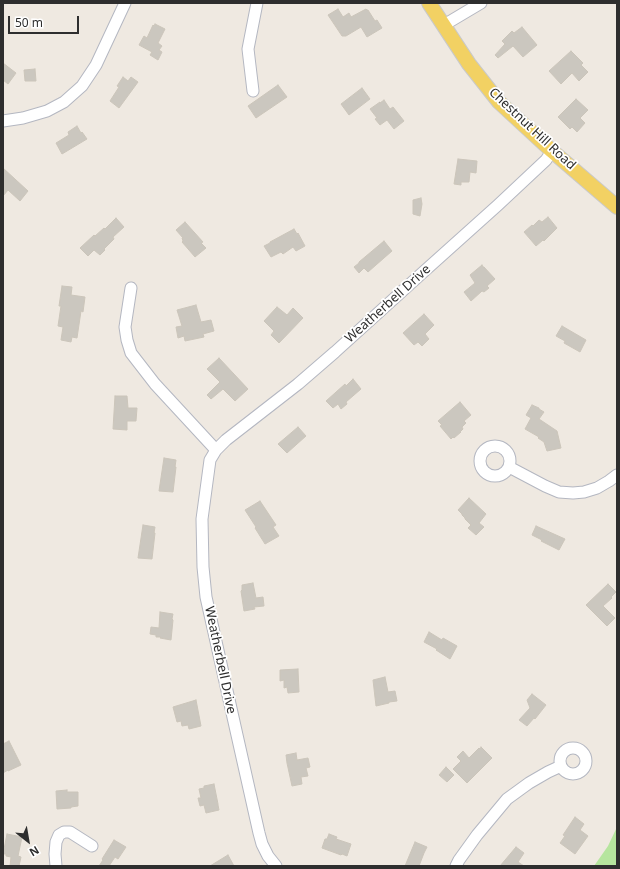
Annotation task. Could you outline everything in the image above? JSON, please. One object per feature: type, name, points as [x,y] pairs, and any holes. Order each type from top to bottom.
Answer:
[{"type":"main road","name":"Chestnut Hill Road","points":[[429,3],[476,74],[499,102],[552,151],[617,207]]},
{"type":"street","points":[[3,121],[23,118],[47,111],[64,102],[82,86],[96,65],[125,3]]},
{"type":"street","points":[[253,91],[248,49],[257,3]]},
{"type":"street","points":[[444,25],[481,3]]},
{"type":"street","name":"Weatherbell Drive","points":[[276,866],[268,856],[262,844],[259,833],[206,597],[202,567],[202,519],[210,460],[216,450],[226,440],[298,384],[335,352],[498,205],[546,160],[552,151]]},
{"type":"street","points":[[131,288],[126,327],[126,340],[131,353],[155,384],[216,450]]},
{"type":"street","points":[[509,467],[559,492],[584,492],[597,488],[617,475]]},
{"type":"street","points":[[456,866],[477,835],[507,799],[529,783],[561,766]]},
{"type":"street","points":[[56,866],[56,842],[59,835],[64,832],[70,832],[92,846]]},
{"type":"green space","points":[[617,827],[617,866],[594,866],[608,846]]},
{"type":"building","points":[[338,9],[343,17],[349,13],[351,17],[366,9],[375,21],[377,20],[382,28],[367,37],[361,27],[346,36],[342,36],[328,15]]},
{"type":"building","points":[[155,24],[165,29],[158,43],[162,46],[159,50],[162,52],[158,60],[150,55],[152,52],[139,45],[144,36],[147,38],[153,25],[154,26]]},
{"type":"building","points":[[522,27],[537,45],[523,57],[513,46],[498,58],[495,55],[505,44],[502,41],[512,31],[514,33]]},
{"type":"building","points":[[571,51],[583,63],[581,65],[588,72],[579,81],[572,73],[561,84],[549,71]]},
{"type":"building","points":[[3,63],[16,73],[8,84],[3,80]]},
{"type":"building","points":[[35,69],[36,81],[25,81],[24,70]]},
{"type":"building","points":[[123,77],[128,81],[131,77],[138,82],[119,108],[110,101],[119,87],[117,86]]},
{"type":"building","points":[[278,85],[287,97],[256,118],[248,106]]},
{"type":"building","points":[[362,88],[370,99],[349,115],[341,104]]},
{"type":"building","points":[[576,99],[588,110],[580,118],[585,123],[577,132],[572,127],[570,129],[558,117]]},
{"type":"building","points":[[384,100],[390,109],[393,107],[404,121],[394,129],[387,120],[380,125],[370,109]]},
{"type":"building","points":[[77,126],[87,139],[62,154],[56,143],[69,135],[68,132]]},
{"type":"building","points":[[458,159],[477,161],[476,173],[470,172],[469,182],[461,182],[461,185],[454,184]]},
{"type":"building","points":[[3,168],[28,191],[20,201],[8,190],[3,196]]},
{"type":"building","points":[[421,198],[422,204],[420,216],[413,214],[413,200]]},
{"type":"building","points":[[548,217],[557,228],[544,241],[543,240],[536,246],[524,232],[539,220],[542,222]]},
{"type":"building","points":[[116,218],[124,227],[113,237],[114,239],[100,255],[94,250],[88,256],[80,248],[94,235],[95,236],[104,228],[105,229]]},
{"type":"building","points":[[185,222],[203,242],[201,243],[206,248],[195,257],[182,242],[183,238],[176,230]]},
{"type":"building","points":[[294,229],[305,246],[296,251],[293,247],[283,254],[281,252],[271,257],[264,246]]},
{"type":"building","points":[[384,241],[392,251],[368,272],[364,268],[359,273],[354,267]]},
{"type":"building","points":[[482,265],[495,279],[487,286],[489,288],[484,292],[482,291],[471,301],[464,292],[475,283],[470,275]]},
{"type":"building","points":[[62,286],[72,287],[71,295],[85,297],[83,312],[81,311],[77,338],[72,337],[71,342],[61,340],[63,327],[58,326]]},
{"type":"building","points":[[196,305],[201,322],[211,320],[214,331],[203,334],[204,337],[185,341],[184,336],[178,338],[176,327],[182,326],[177,310]]},
{"type":"building","points":[[277,307],[287,315],[293,308],[303,318],[279,343],[271,335],[274,331],[264,321]]},
{"type":"building","points":[[424,314],[434,325],[425,334],[429,339],[422,346],[418,342],[414,345],[403,333]]},
{"type":"building","points":[[562,326],[586,340],[580,352],[564,343],[565,341],[556,336]]},
{"type":"building","points":[[219,358],[248,389],[235,401],[223,389],[211,399],[207,395],[220,382],[207,369]]},
{"type":"building","points":[[353,379],[361,389],[346,402],[347,404],[341,409],[338,404],[333,408],[326,401]]},
{"type":"building","points":[[115,396],[127,396],[128,408],[137,408],[136,421],[127,421],[127,430],[113,429]]},
{"type":"building","points":[[460,402],[471,415],[464,421],[466,423],[462,427],[463,429],[461,432],[451,439],[440,426],[442,425],[438,421]]},
{"type":"building","points":[[532,405],[544,412],[539,419],[557,431],[561,448],[547,451],[544,442],[538,438],[539,437],[525,429],[531,418],[526,415]]},
{"type":"building","points":[[298,427],[306,436],[287,453],[278,444]]},
{"type":"building","points":[[164,458],[176,460],[173,492],[159,491]]},
{"type":"building","points":[[469,498],[486,514],[479,523],[484,527],[476,535],[468,528],[471,525],[458,510]]},
{"type":"building","points":[[260,501],[276,525],[273,527],[279,536],[265,544],[245,510]]},
{"type":"building","points":[[143,525],[155,527],[152,559],[138,558]]},
{"type":"building","points":[[536,526],[565,539],[559,550],[532,535]]},
{"type":"building","points":[[253,583],[256,598],[263,597],[264,606],[254,607],[255,609],[244,611],[241,591],[242,585]]},
{"type":"building","points":[[608,584],[616,592],[603,606],[615,618],[607,626],[586,605]]},
{"type":"building","points":[[160,612],[173,614],[171,640],[156,637],[156,635],[150,634],[151,627],[159,628]]},
{"type":"building","points":[[429,632],[442,640],[443,638],[457,646],[450,659],[436,650],[437,649],[424,642]]},
{"type":"building","points":[[298,669],[299,692],[288,693],[287,687],[284,688],[284,680],[280,681],[280,670]]},
{"type":"building","points":[[385,677],[388,692],[395,691],[397,701],[376,706],[373,680]]},
{"type":"building","points":[[532,694],[546,705],[535,719],[534,718],[527,726],[519,720],[530,708],[527,700]]},
{"type":"building","points":[[196,700],[201,726],[189,729],[188,725],[182,726],[181,721],[177,722],[173,707]]},
{"type":"building","points":[[9,741],[21,765],[3,773],[3,744]]},
{"type":"building","points":[[481,747],[492,758],[467,783],[453,769],[461,761],[457,757],[463,751],[469,758]]},
{"type":"building","points":[[296,753],[297,760],[308,758],[310,767],[306,768],[308,776],[301,777],[302,784],[292,786],[286,755]]},
{"type":"building","points":[[446,767],[454,775],[447,782],[439,775]]},
{"type":"building","points":[[214,784],[219,810],[206,813],[204,805],[200,806],[198,798],[201,798],[199,789],[204,788],[204,786]]},
{"type":"building","points":[[67,790],[67,792],[78,792],[78,806],[57,809],[56,791]]},
{"type":"building","points":[[575,817],[584,824],[580,830],[588,836],[575,854],[560,843],[565,836],[563,835]]},
{"type":"building","points":[[7,834],[22,837],[18,856],[21,857],[19,866],[10,866],[11,857],[3,854]]},
{"type":"building","points":[[329,834],[337,837],[336,839],[351,844],[347,856],[322,848],[325,839],[327,839]]},
{"type":"building","points":[[114,840],[126,847],[118,859],[115,857],[109,866],[99,866],[103,860],[102,859]]},
{"type":"building","points":[[415,842],[427,847],[419,866],[405,866]]},
{"type":"building","points":[[516,847],[524,853],[518,862],[524,866],[500,866]]},
{"type":"building","points":[[228,855],[234,866],[210,866]]}]
